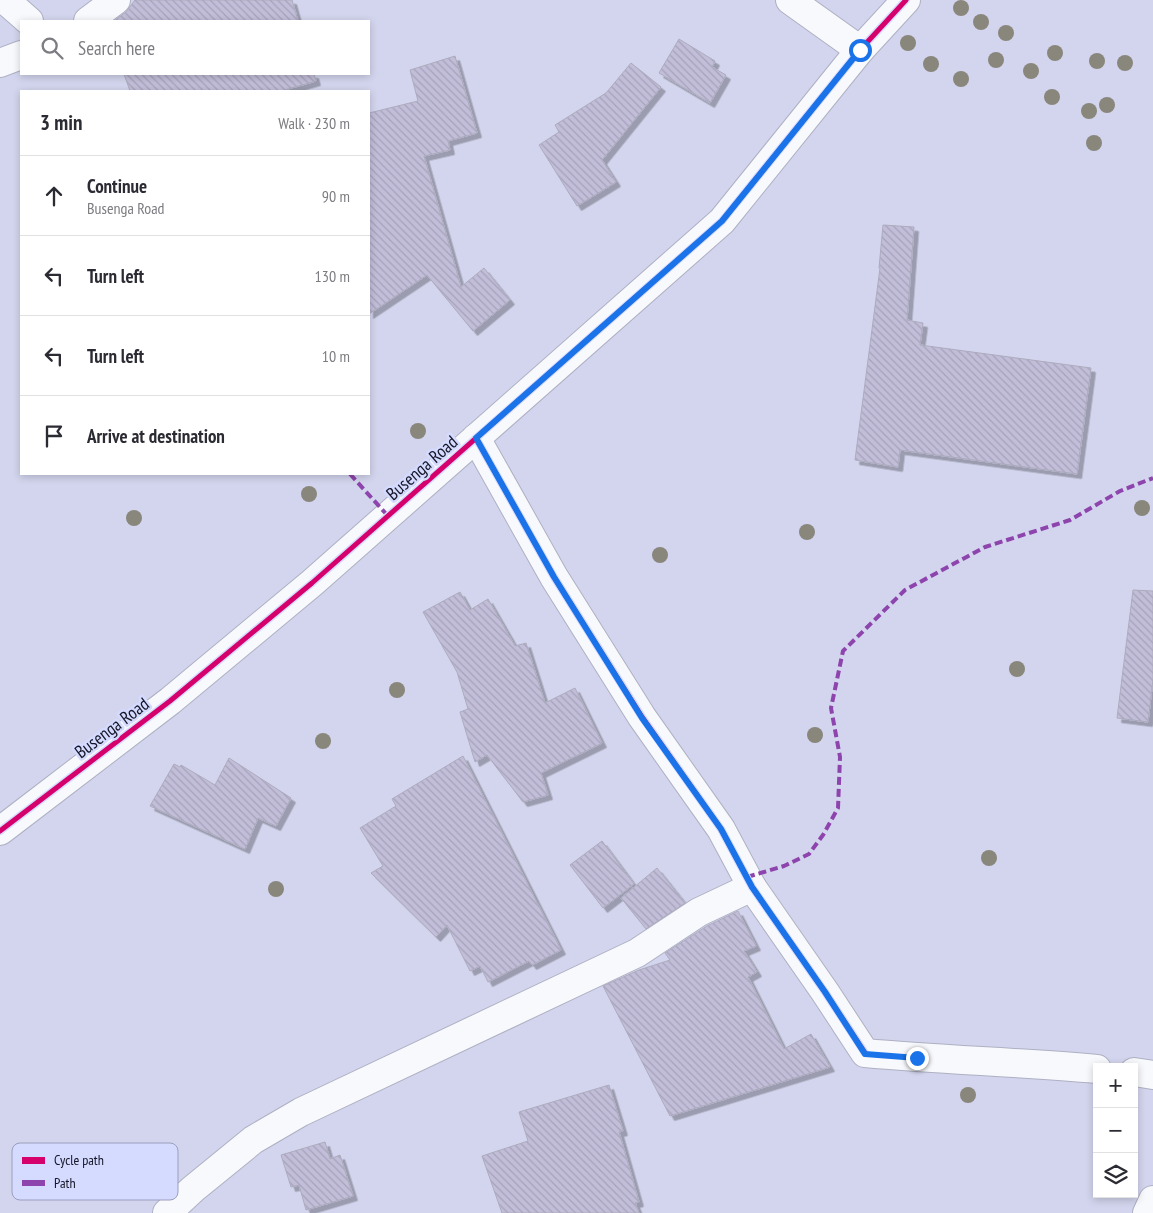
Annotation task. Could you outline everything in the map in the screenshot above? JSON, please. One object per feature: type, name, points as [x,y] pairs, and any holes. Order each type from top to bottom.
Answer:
[{"type":"street","points":[[5,0],[28,20]]},
{"type":"street","points":[[89,20],[116,0]]},
{"type":"street","points":[[790,0],[860,50]]},
{"type":"street","name":"Busenga Road","points":[[0,831],[170,701],[312,583],[722,221],[860,50],[906,0]]},
{"type":"street","points":[[0,63],[20,55]]},
{"type":"street","points":[[476,438],[554,577],[642,718],[721,829],[752,887],[825,992],[865,1054],[1093,1069]]},
{"type":"street","points":[[167,1213],[253,1140],[301,1112],[636,953],[699,912],[752,887]]},
{"type":"street","points":[[1138,1073],[1153,1075]]},
{"type":"street","points":[[1147,1213],[1153,1200]]},
{"type":"building","points":[[135,0],[292,0],[298,20],[115,20],[126,12]]},
{"type":"building","points":[[679,39],[715,61],[712,67],[726,75],[710,103],[659,73]]},
{"type":"building","points":[[455,56],[477,133],[448,141],[450,150],[424,156],[461,287],[484,268],[510,300],[473,331],[427,275],[370,313],[370,113],[418,101],[410,70]]},
{"type":"building","points":[[631,63],[661,87],[602,160],[616,182],[577,206],[539,145],[559,132],[555,125],[606,93]]},
{"type":"building","points":[[124,75],[314,75],[316,81],[284,90],[130,90]]},
{"type":"building","points":[[883,225],[914,227],[907,320],[923,323],[920,345],[1091,368],[1077,474],[900,450],[898,467],[855,460],[880,268]]},
{"type":"building","points":[[1133,590],[1153,591],[1153,679],[1148,722],[1117,718]]},
{"type":"building","points":[[460,592],[470,610],[488,599],[515,646],[526,643],[545,703],[575,688],[602,743],[541,773],[548,795],[523,802],[487,755],[475,762],[460,712],[468,709],[457,672],[423,612]]},
{"type":"building","points":[[463,756],[561,950],[532,965],[529,961],[488,982],[480,966],[470,971],[447,925],[436,937],[371,873],[383,866],[360,828],[396,806],[392,799]]},
{"type":"building","points":[[229,758],[291,798],[276,826],[258,818],[245,849],[150,806],[174,764],[180,767],[181,765],[215,785]]},
{"type":"building","points":[[602,841],[634,884],[603,908],[570,865]]},
{"type":"building","points":[[657,868],[685,903],[646,929],[621,898]]},
{"type":"building","points":[[738,911],[756,946],[744,951],[757,972],[748,977],[784,1049],[811,1034],[830,1067],[670,1116],[603,986],[639,970],[670,960],[665,953],[707,926]]},
{"type":"building","points":[[609,1085],[623,1131],[619,1132],[639,1202],[635,1203],[639,1213],[502,1213],[482,1156],[528,1141],[519,1112]]},
{"type":"building","points":[[325,1142],[330,1159],[340,1155],[353,1196],[306,1210],[299,1185],[291,1187],[281,1155]]},
{"type":"marked path","points":[[351,475],[388,516]]},
{"type":"marked path","points":[[747,877],[784,866],[809,854],[823,835],[838,808],[840,757],[831,708],[843,651],[905,590],[985,547],[1070,520],[1120,491],[1153,478]]},
{"type":"cycle path","points":[[0,831],[170,701],[312,583],[722,221],[860,50],[906,0]]},
{"type":"cycle path","points":[[476,438],[554,577],[642,717],[721,829],[752,887],[865,1053]]},
{"type":"route","points":[[860,50],[722,221],[476,438],[554,577],[642,718],[721,829],[752,887],[771,912],[865,1054],[917,1058]]}]
